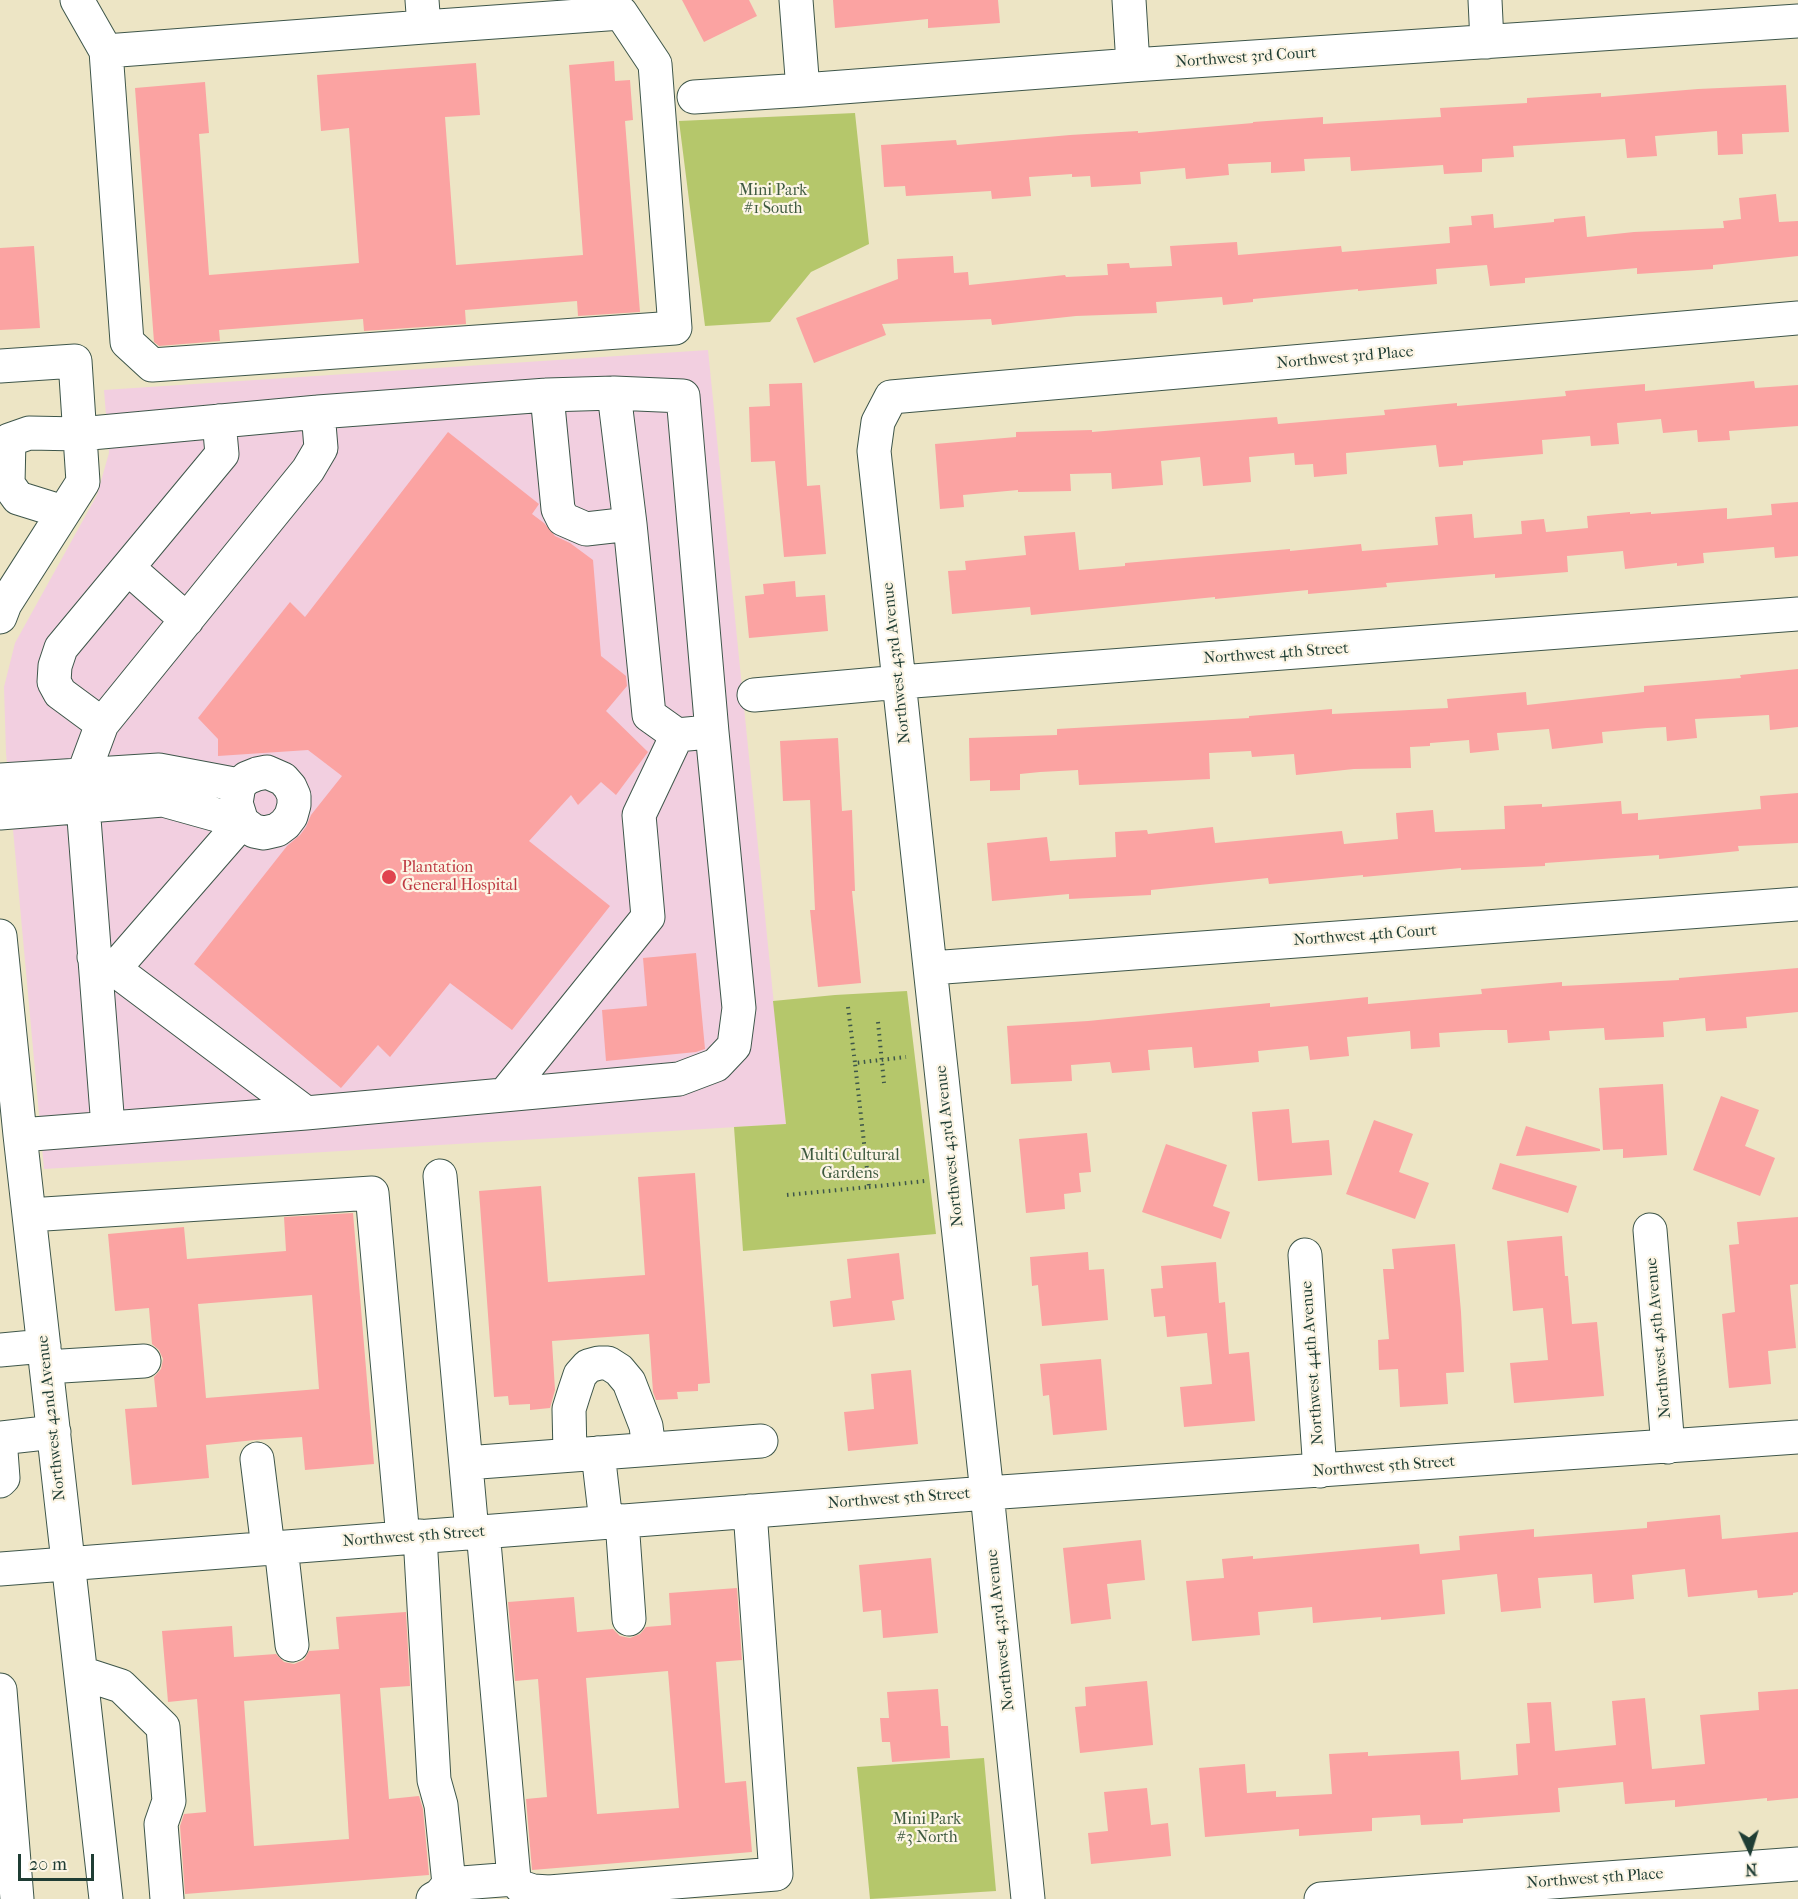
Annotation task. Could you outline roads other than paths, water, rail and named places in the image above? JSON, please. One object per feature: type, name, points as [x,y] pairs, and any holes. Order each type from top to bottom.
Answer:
[{"type":"street","points":[[77,0],[106,51],[127,342],[152,365],[675,328],[655,64],[621,13],[423,14],[106,51]]},
{"type":"street","points":[[796,0],[803,90]]},
{"type":"street","points":[[1129,0],[1133,65]]},
{"type":"street","points":[[1485,0],[1488,42]]},
{"type":"street","name":"Northwest 3rd Court","points":[[694,97],[1798,21]]},
{"type":"street","name":"Northwest 3rd Place","points":[[891,397],[1798,318]]},
{"type":"street","points":[[0,366],[75,361],[83,482],[5,604],[0,617]]},
{"type":"street","points":[[20,1135],[306,1113],[679,1079],[716,1065],[734,1046],[739,1008],[682,396],[614,393],[547,395],[318,412],[80,434],[30,434],[9,440],[8,484],[18,498],[63,512]]},
{"type":"street","points":[[614,393],[649,715],[677,735],[712,732]]},
{"type":"street","points":[[547,395],[558,509],[564,519],[586,529],[630,524]]},
{"type":"street","name":"Northwest 43rd Avenue","points":[[891,397],[879,422],[874,452],[987,1493],[1028,1899]]},
{"type":"street","points":[[108,1127],[104,963],[83,791],[102,724],[308,470],[321,448],[318,412]]},
{"type":"street","points":[[102,724],[60,693],[54,682],[55,666],[61,648],[222,454],[219,421]]},
{"type":"street","points":[[128,568],[187,620]]},
{"type":"street","name":"Northwest 4th Street","points":[[754,695],[1798,614]]},
{"type":"street","points":[[505,1094],[648,917],[639,815],[677,735]]},
{"type":"street","points":[[0,813],[159,770],[239,785]]},
{"type":"street","points":[[0,780],[163,800],[242,822],[254,831],[264,833],[277,830],[291,816],[294,796],[283,779],[267,772],[247,778],[239,785],[236,803],[242,822]]},
{"type":"street","points":[[104,963],[242,822]]},
{"type":"street","name":"Northwest 4th Court","points":[[931,968],[1798,904]]},
{"type":"street","name":"Northwest 42nd Avenue","points":[[0,936],[20,1135],[106,1899]]},
{"type":"street","points":[[104,963],[306,1113]]},
{"type":"street","points":[[440,1176],[466,1463],[478,1532],[514,1879],[520,1887],[532,1891],[549,1892],[776,1874],[750,1511]]},
{"type":"street","points":[[29,1215],[372,1193],[411,1537],[434,1780],[441,1805],[441,1892],[514,1879]]},
{"type":"street","name":"Northwest 45th Avenue","points":[[1650,1230],[1668,1447]]},
{"type":"street","name":"Northwest 44th Avenue","points":[[1305,1255],[1320,1471]]},
{"type":"street","points":[[0,1350],[45,1356],[144,1360]]},
{"type":"street","points":[[629,1619],[614,1521],[584,1454],[569,1409],[580,1375],[588,1366],[599,1363],[608,1364],[619,1370],[629,1382],[645,1426],[649,1449]]},
{"type":"street","points":[[0,1481],[3,1478],[0,1438],[54,1432]]},
{"type":"street","name":"Northwest 5th Street","points":[[0,1569],[987,1493],[1798,1437]]},
{"type":"street","points":[[466,1463],[761,1441]]},
{"type":"street","points":[[257,1459],[292,1645]]},
{"type":"street","points":[[81,1673],[121,1686],[163,1727],[169,1802],[161,1824],[167,1899]]},
{"type":"street","points":[[0,1690],[17,1899]]},
{"type":"street","name":"Northwest 5th Place","points":[[1321,1899],[1798,1864]]},
{"type":"place","name":"Plantation General Hospital","points":[[389,877]]},
{"type":"park label","name":"Mini Park #1 South","points":[[773,200]]},
{"type":"park label","name":"Multi Cultural Gardens","points":[[850,1165]]},
{"type":"park label","name":"Mini Park #3 North","points":[[927,1829]]}]
